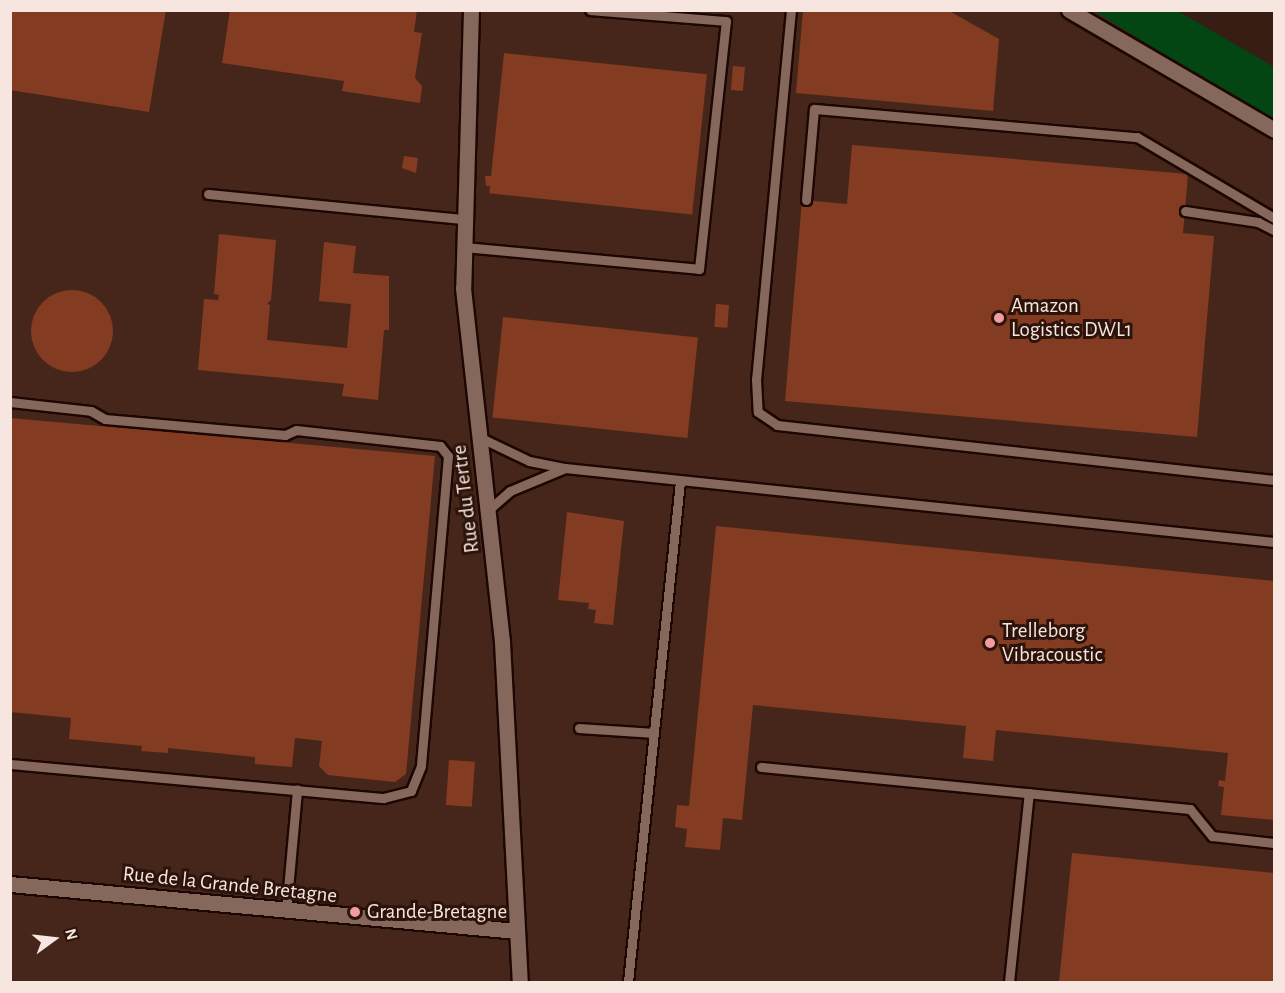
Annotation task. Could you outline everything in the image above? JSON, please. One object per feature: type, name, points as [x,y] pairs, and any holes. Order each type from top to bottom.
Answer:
[{"type":"street","name":"Rue du Tertre","points":[[471,10],[462,247],[479,437],[502,642],[520,982]]},
{"type":"street","points":[[1069,10],[1275,130]]},
{"type":"street","name":"Rue de la Grande Bretagne","points":[[10,885],[517,931]]},
{"type":"lane","points":[[462,247],[699,269],[726,21],[590,10]]},
{"type":"lane","points":[[791,10],[756,379],[758,412],[777,425],[1275,480]]},
{"type":"lane","points":[[807,200],[814,109],[1137,137],[1275,218]]},
{"type":"lane","points":[[208,194],[463,219]]},
{"type":"lane","points":[[1185,211],[1258,222],[1275,230]]},
{"type":"lane","points":[[10,402],[91,411],[105,419],[285,435],[296,430],[440,446],[447,451],[418,782],[411,791],[383,798],[10,764]]},
{"type":"lane","points":[[479,437],[529,461],[564,468],[1275,542]]},
{"type":"lane","points":[[488,510],[510,491],[564,468]]},
{"type":"lane","points":[[628,982],[680,481]]},
{"type":"lane","points":[[579,728],[654,733]]},
{"type":"lane","points":[[760,767],[1190,809],[1212,836],[1275,843]]},
{"type":"lane","points":[[286,911],[297,789]]},
{"type":"lane","points":[[1009,982],[1029,793]]},
{"type":"shaded area","points":[[10,11],[1094,11],[1274,122],[1274,982],[11,982]]},
{"type":"green space","points":[[1094,11],[1178,11],[1274,67],[1274,122]]},
{"type":"building","points":[[10,10],[166,10],[149,112],[10,90]]},
{"type":"building","points":[[230,10],[417,10],[414,32],[422,33],[415,78],[422,86],[420,103],[342,91],[344,81],[222,63]]},
{"type":"building","points":[[803,10],[951,12],[999,39],[993,111],[796,93]]},
{"type":"building","points":[[504,53],[707,74],[692,215],[489,193]]},
{"type":"building","points":[[733,66],[745,67],[743,91],[731,90]]},
{"type":"building","name":"Amazon Logistics DWL1","points":[[852,145],[1188,174],[1183,233],[1214,236],[1197,437],[785,401],[802,200],[847,204]]},
{"type":"building","points":[[404,156],[418,158],[416,173],[402,168]]},
{"type":"building","points":[[485,176],[492,176],[492,186],[486,186]]},
{"type":"building","points":[[219,234],[276,240],[271,300],[267,304],[270,305],[267,340],[347,348],[351,304],[319,301],[324,242],[356,246],[353,273],[389,276],[389,330],[384,330],[378,400],[342,396],[344,384],[198,370],[204,299],[218,300],[219,295],[214,294]]},
{"type":"building","points":[[72,290],[88,293],[101,302],[110,315],[113,331],[110,347],[101,360],[88,369],[72,372],[56,369],[43,360],[34,347],[31,331],[34,315],[43,302],[56,293]]},
{"type":"building","points":[[716,304],[729,305],[727,328],[714,327]]},
{"type":"building","points":[[503,317],[698,337],[687,438],[492,417]]},
{"type":"building","points":[[10,418],[435,456],[406,774],[395,782],[328,775],[319,766],[322,741],[295,738],[292,767],[255,764],[255,757],[168,748],[168,753],[141,751],[142,746],[69,739],[71,718],[10,712]]},
{"type":"building","points":[[567,512],[624,521],[613,625],[594,623],[596,610],[588,609],[589,603],[558,600]]},
{"type":"building","name":"Trelleborg Vibracoustic","points":[[716,526],[1274,581],[1274,820],[1221,815],[1224,787],[1218,786],[1219,780],[1225,781],[1228,753],[996,730],[993,761],[963,758],[966,726],[753,705],[742,820],[723,818],[720,850],[685,847],[687,829],[675,827],[677,805],[689,806]]},
{"type":"building","points":[[449,760],[475,762],[472,807],[446,805]]},
{"type":"building","points":[[1072,853],[1274,873],[1274,982],[1059,982]]},
{"type":"place","name":"Amazon Logistics DWL1","points":[[999,318]]},
{"type":"place","name":"Trelleborg Vibracoustic","points":[[990,643]]},
{"type":"place","name":"Grande-Bretagne","points":[[355,912]]}]
